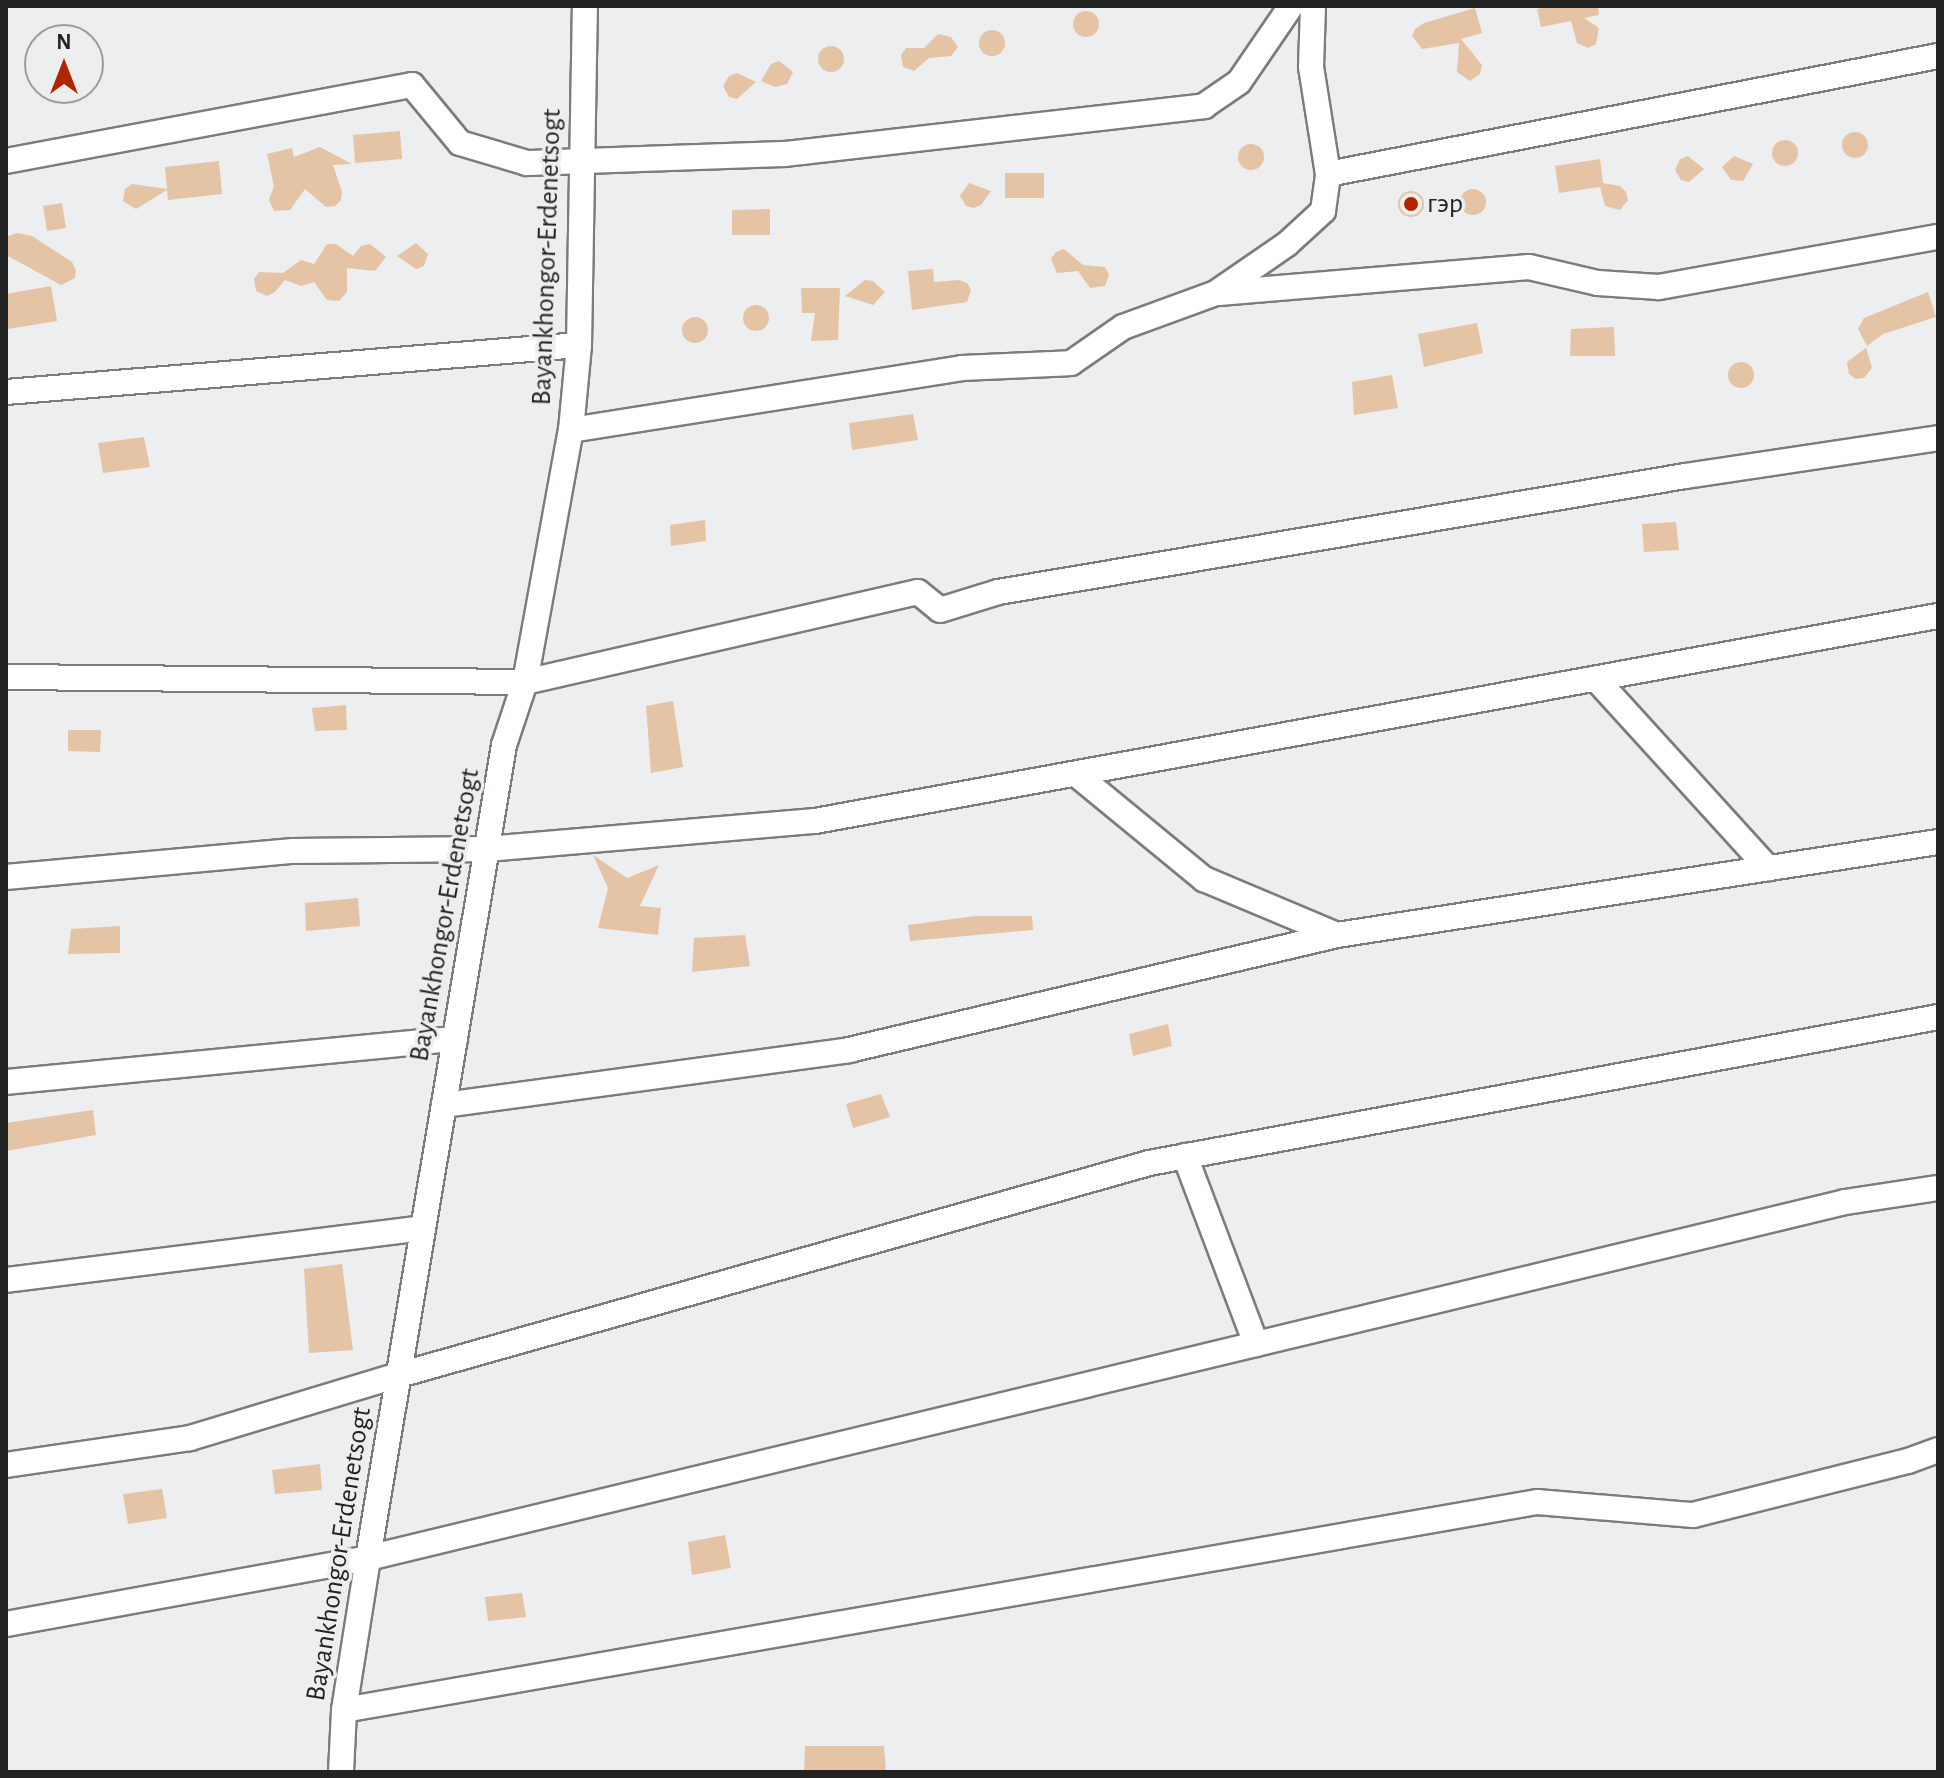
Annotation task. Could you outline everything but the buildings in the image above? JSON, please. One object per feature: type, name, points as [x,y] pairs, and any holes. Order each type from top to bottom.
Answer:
[{"type":"street","name":"Bayankhongor-Erdenetsogt","points":[[341,1772],[344,1710],[368,1558],[504,745],[525,682],[571,430],[579,345],[585,6]]},
{"type":"street","points":[[6,161],[412,85],[460,143],[527,163],[785,154],[1204,106],[1239,82],[1291,6]]},
{"type":"street","points":[[571,430],[962,368],[1071,363],[1123,327],[1216,293],[1287,244],[1323,211],[1328,174],[1311,67],[1313,6]]},
{"type":"street","points":[[1328,174],[1938,56]]},
{"type":"street","points":[[1216,293],[1529,267],[1598,283],[1659,287],[1938,237]]},
{"type":"street","points":[[6,392],[579,345]]},
{"type":"street","points":[[6,677],[525,682],[918,592],[940,610],[1030,587],[1685,476],[1938,438]]},
{"type":"street","points":[[6,877],[293,851],[487,849],[815,821],[1938,616]]},
{"type":"street","points":[[1596,679],[1768,868]]},
{"type":"street","points":[[1076,774],[1204,879],[1337,935]]},
{"type":"street","points":[[444,1105],[849,1050],[1337,935],[1938,842]]},
{"type":"street","points":[[6,1465],[190,1438],[399,1375],[1149,1163],[1938,1017]]},
{"type":"street","points":[[6,1082],[455,1039]]},
{"type":"street","points":[[1185,1156],[1256,1344]]},
{"type":"street","points":[[6,1624],[368,1558],[1845,1202],[1938,1188]]},
{"type":"street","points":[[6,1280],[423,1228]]},
{"type":"street","points":[[344,1710],[1537,1502],[1693,1515],[1908,1461],[1938,1450]]},
{"type":"place","name":"гэр","points":[[1411,204]]}]
